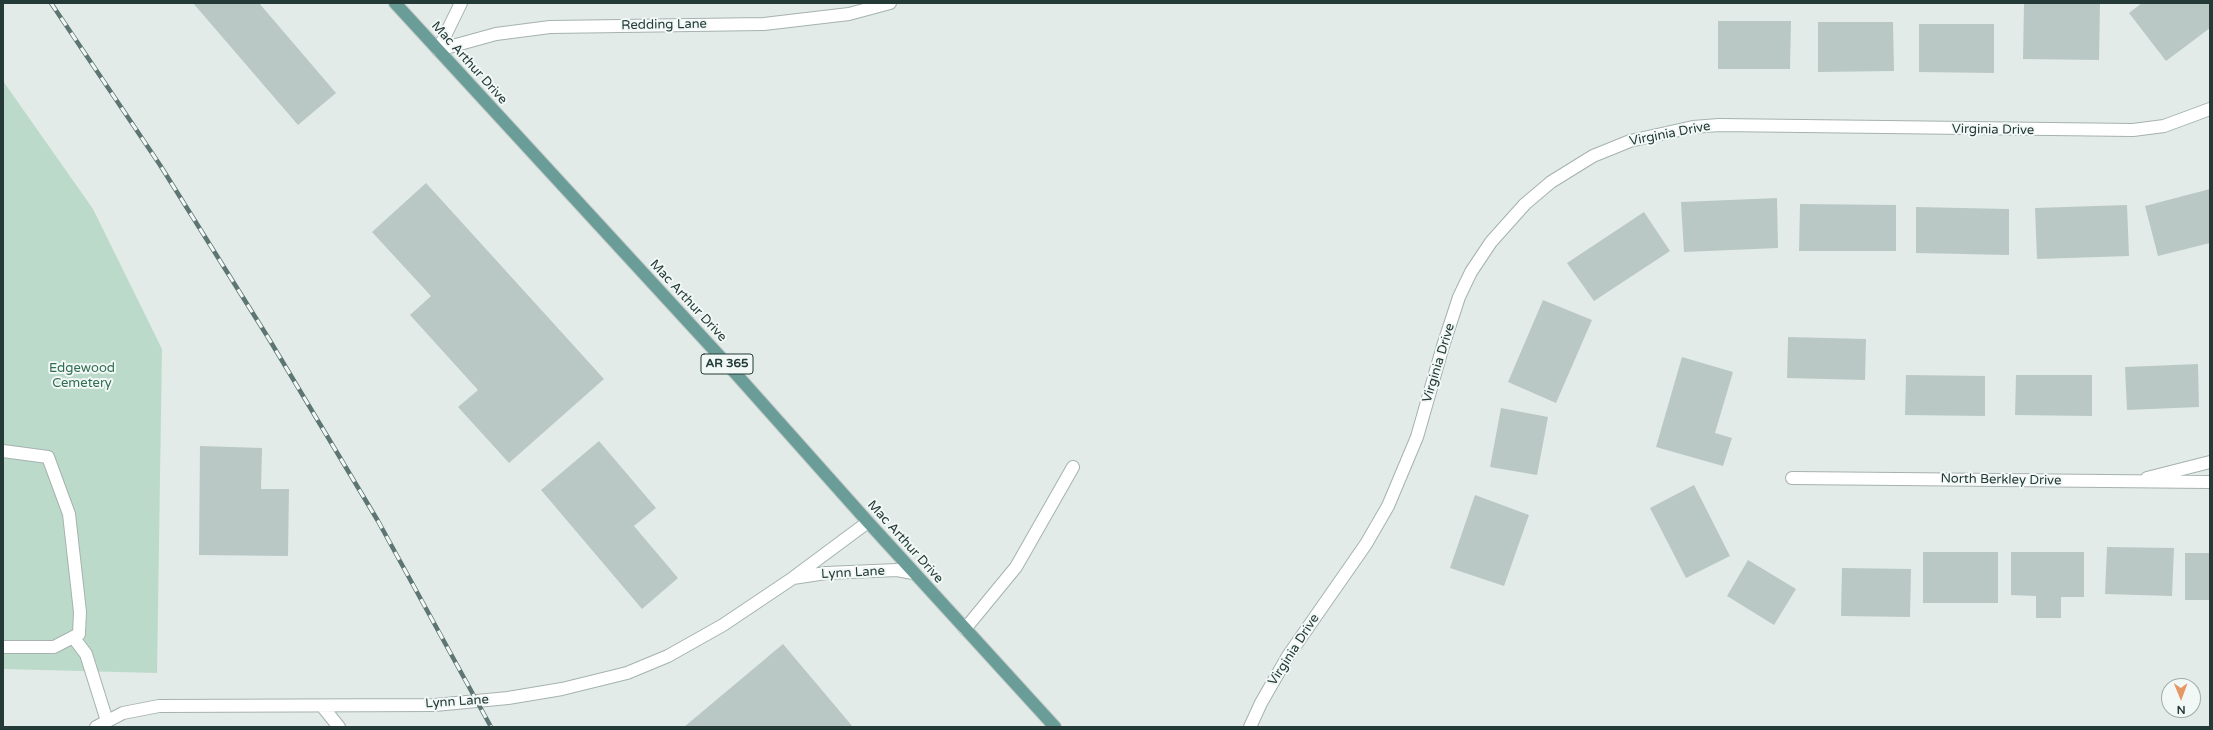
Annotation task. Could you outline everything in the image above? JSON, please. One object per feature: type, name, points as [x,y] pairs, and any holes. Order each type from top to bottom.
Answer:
[{"type":"main road","name":"Mac Arthur Drive","points":[[396,3],[737,375],[913,573],[1055,727]]},
{"type":"street","points":[[438,50],[461,3]]},
{"type":"street","name":"Redding Lane","points":[[438,50],[496,34],[550,27],[764,24],[849,14],[890,3]]},
{"type":"street","name":"Virginia Drive","points":[[1250,727],[1261,703],[1288,656],[1366,544],[1388,506],[1417,437],[1443,346],[1459,297],[1471,272],[1491,242],[1525,204],[1551,182],[1593,156],[1630,141],[1693,127],[1719,125],[2133,130],[2164,126],[2210,109]]},
{"type":"street","points":[[3,450],[48,456],[69,514],[80,612],[79,634],[54,647],[3,647]]},
{"type":"street","points":[[2130,482],[2210,462]]},
{"type":"street","points":[[965,629],[1016,567],[1073,467]]},
{"type":"street","name":"North Berkley Drive","points":[[1792,478],[2210,482]]},
{"type":"street","name":"Lynn Lane","points":[[96,727],[123,713],[159,706],[435,705],[508,698],[562,689],[627,673],[668,656],[723,625],[793,578],[868,522]]},
{"type":"street","name":"Lynn Lane","points":[[793,578],[842,573],[897,570],[913,573]]},
{"type":"street","points":[[73,637],[86,654],[107,721]]},
{"type":"street","points":[[322,706],[339,727]]},
{"type":"green space","name":"Edgewood Cemetery","points":[[3,81],[93,209],[162,349],[157,673],[3,669]]},
{"type":"building","points":[[193,3],[259,3],[336,93],[298,125]]},
{"type":"building","points":[[2024,3],[2100,3],[2099,60],[2023,59]]},
{"type":"building","points":[[2142,3],[2210,3],[2210,28],[2166,61],[2129,13]]},
{"type":"building","points":[[1718,21],[1791,21],[1790,69],[1718,69]]},
{"type":"building","points":[[1818,22],[1893,22],[1894,71],[1818,72]]},
{"type":"building","points":[[1919,24],[1994,24],[1994,73],[1919,72]]},
{"type":"building","points":[[426,183],[604,379],[509,463],[458,407],[478,390],[410,315],[431,296],[372,232]]},
{"type":"building","points":[[2210,189],[2210,243],[2158,256],[2145,206]]},
{"type":"building","points":[[1777,198],[1778,248],[1684,252],[1681,202]]},
{"type":"building","points":[[1800,204],[1896,205],[1896,251],[1799,251]]},
{"type":"building","points":[[2127,205],[2129,256],[2037,259],[2035,208]]},
{"type":"building","points":[[1916,207],[2009,209],[2009,255],[1916,253]]},
{"type":"building","points":[[1644,212],[1670,251],[1594,301],[1567,263]]},
{"type":"building","points":[[1543,300],[1592,320],[1556,403],[1508,382]]},
{"type":"building","points":[[1788,337],[1866,339],[1865,380],[1787,378]]},
{"type":"building","points":[[1682,357],[1733,372],[1715,433],[1732,438],[1723,466],[1656,447]]},
{"type":"building","points":[[2198,364],[2199,407],[2127,410],[2125,367]]},
{"type":"building","points":[[1906,375],[1985,376],[1985,416],[1905,415]]},
{"type":"building","points":[[2016,375],[2092,375],[2092,416],[2015,415]]},
{"type":"building","points":[[1501,408],[1548,417],[1537,475],[1490,467]]},
{"type":"building","points":[[599,441],[656,508],[634,526],[678,578],[642,609],[541,490]]},
{"type":"building","points":[[200,446],[262,448],[261,489],[289,489],[288,556],[199,555]]},
{"type":"building","points":[[1694,485],[1730,556],[1686,578],[1650,508]]},
{"type":"building","points":[[1475,495],[1529,515],[1504,586],[1450,568]]},
{"type":"building","points":[[2107,547],[2174,548],[2172,596],[2105,594]]},
{"type":"building","points":[[1923,552],[1998,552],[1998,603],[1923,603]]},
{"type":"building","points":[[2011,552],[2084,552],[2084,597],[2061,597],[2061,618],[2036,618],[2036,596],[2011,595]]},
{"type":"building","points":[[2185,553],[2210,553],[2210,600],[2185,600]]},
{"type":"building","points":[[1748,560],[1796,589],[1774,625],[1727,596]]},
{"type":"building","points":[[1842,568],[1911,569],[1910,617],[1841,616]]},
{"type":"building","points":[[783,644],[853,727],[684,727]]},
{"type":"railway","points":[[51,3],[160,165],[269,339],[378,521],[491,727]]}]
